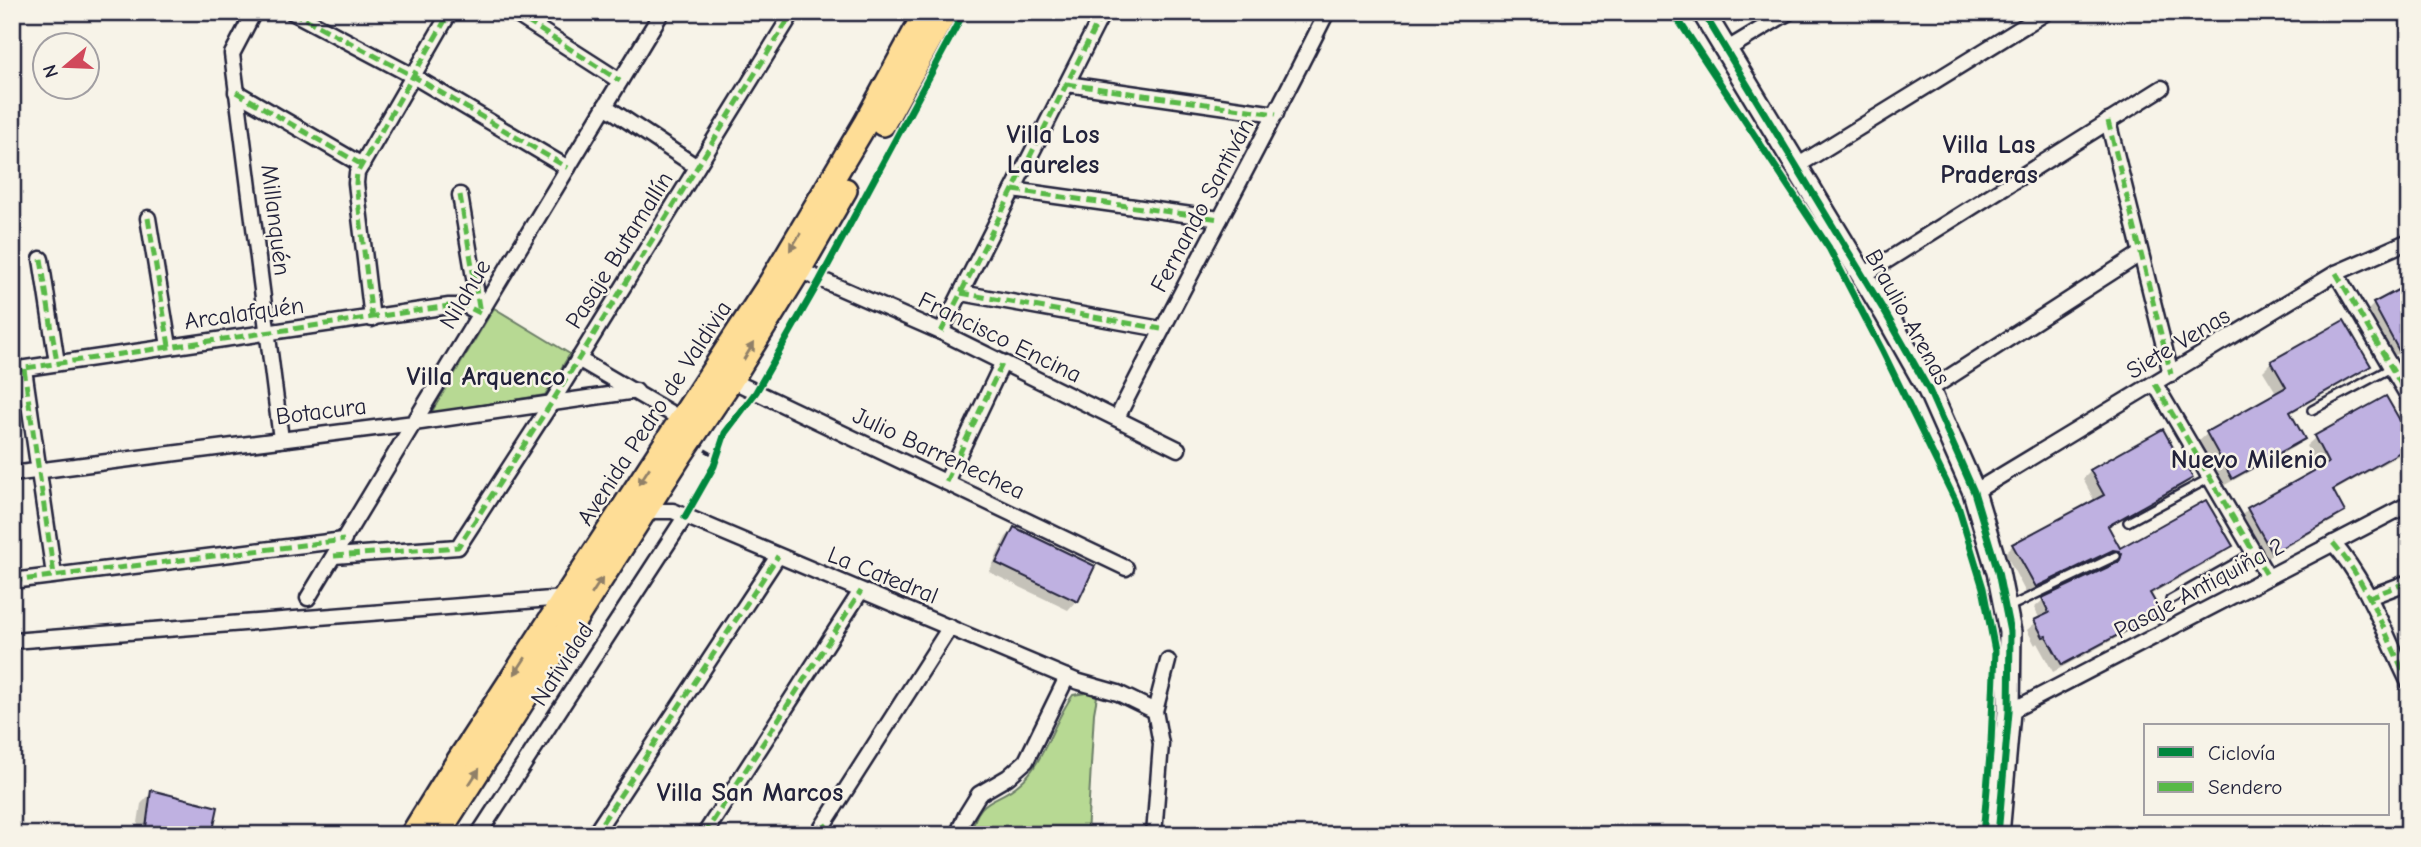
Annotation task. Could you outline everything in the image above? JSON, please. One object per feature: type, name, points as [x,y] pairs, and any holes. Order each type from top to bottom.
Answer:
[{"type":"main road","name":"Avenida Pedro de Valdivia","points":[[437,835],[660,487],[727,351],[814,212],[926,12]]},
{"type":"main road","name":"Avenida Pedro de Valdivia","points":[[412,835],[564,598],[689,424],[731,380],[799,270],[945,12]]},
{"type":"street","name":"Millanquén","points":[[254,12],[232,54],[281,439]]},
{"type":"street","points":[[292,12],[413,75],[568,168]]},
{"type":"street","points":[[372,319],[357,173],[450,12]]},
{"type":"street","name":"Nilahue","points":[[308,598],[662,12]]},
{"type":"street","name":"Pasaje Butamallín","points":[[334,556],[458,547],[552,402],[793,12]]},
{"type":"street","points":[[941,332],[1103,12]]},
{"type":"street","name":"Fernando Santiván","points":[[1117,418],[1161,329],[1276,114],[1326,12]]},
{"type":"street","name":"Braulio Arenas","points":[[1703,12],[1864,275],[1929,390],[1974,492],[1987,532],[2010,632],[2010,712],[1998,835]]},
{"type":"street","points":[[1726,50],[1789,12]]},
{"type":"street","points":[[1797,166],[2047,12]]},
{"type":"street","points":[[513,13],[620,81]]},
{"type":"street","points":[[1067,84],[1276,114]]},
{"type":"street","points":[[1864,275],[2162,88]]},
{"type":"street","points":[[236,93],[362,165]]},
{"type":"street","points":[[605,106],[697,167]]},
{"type":"street","points":[[2108,121],[2171,374]]},
{"type":"street","points":[[1013,190],[1220,219]]},
{"type":"street","points":[[460,195],[480,313]]},
{"type":"street","points":[[148,218],[169,346]]},
{"type":"street","name":"Siete Venas","points":[[1974,492],[2336,273],[2409,241]]},
{"type":"street","points":[[1929,390],[2140,254]]},
{"type":"street","points":[[41,259],[57,363]]},
{"type":"street","name":"Francisco Encina","points":[[799,270],[941,332],[1178,449]]},
{"type":"street","points":[[2336,273],[2399,371],[2409,398]]},
{"type":"street","points":[[961,293],[1161,329]]},
{"type":"street","name":"Arcalafquén","points":[[18,370],[449,306],[466,306],[480,313]]},
{"type":"street","points":[[578,359],[689,424]]},
{"type":"street","points":[[946,482],[1002,364]]},
{"type":"street","points":[[18,370],[39,471],[54,575]]},
{"type":"street","name":"Julio Barrenechea","points":[[731,380],[1126,568]]},
{"type":"street","points":[[2155,384],[2268,577]]},
{"type":"street","name":"Botacura","points":[[12,474],[414,423],[636,391]]},
{"type":"street","points":[[660,487],[679,514]]},
{"type":"street","name":"Pasaje Antiquiña 2","points":[[2010,712],[2409,504]]},
{"type":"street","name":"La Catedral","points":[[645,511],[679,514],[1072,679],[1118,693],[1155,711]]},
{"type":"street","name":"Natividad","points":[[478,835],[679,514]]},
{"type":"street","points":[[12,581],[344,540]]},
{"type":"street","points":[[2333,543],[2358,575],[2370,597],[2405,665],[2409,683]]},
{"type":"street","points":[[594,835],[778,556]]},
{"type":"street","points":[[2370,597],[2409,582]]},
{"type":"street","points":[[704,835],[861,591]]},
{"type":"street","points":[[12,641],[564,598]]},
{"type":"street","points":[[825,831],[950,627]]},
{"type":"street","points":[[1154,835],[1161,744],[1155,711],[1168,661]]},
{"type":"street","points":[[957,835],[979,794],[1008,777],[1026,761],[1072,679]]},
{"type":"lane","points":[[2312,410],[2399,371]]},
{"type":"lane","points":[[2128,522],[2210,478]]},
{"type":"lane","points":[[2170,600],[2254,553]]},
{"type":"lane","points":[[2006,609],[2116,556]]},
{"type":"path","points":[[714,466],[721,445]]},
{"type":"green space","points":[[494,308],[570,354],[545,395],[431,413]]},
{"type":"green space","points":[[1098,691],[1094,713],[1087,835],[971,835],[978,813],[984,806],[1012,790],[1028,775],[1073,695]]},
{"type":"building","points":[[2409,284],[2409,346],[2399,351],[2373,303]]},
{"type":"building","points":[[2344,320],[2371,366],[2290,412],[2305,439],[2232,479],[2206,432],[2286,387],[2271,361]]},
{"type":"building","points":[[2386,396],[2409,436],[2409,447],[2333,490],[2345,512],[2272,553],[2247,508],[2328,463],[2314,436]]},
{"type":"building","points":[[2163,429],[2193,478],[2108,526],[2120,548],[2206,500],[2233,546],[2150,593],[2161,612],[2062,665],[2034,620],[2049,613],[2042,598],[2119,562],[2122,554],[2113,550],[2036,587],[2012,544],[2104,495],[2090,470]]},
{"type":"building","points":[[1014,527],[1095,566],[1078,602],[996,563]]},
{"type":"building","points":[[151,790],[218,807],[212,835],[145,835]]},
{"type":"marked path","points":[[292,12],[413,76],[568,168]]},
{"type":"marked path","points":[[372,319],[357,173],[450,12]]},
{"type":"marked path","points":[[334,556],[458,547],[552,402],[793,12]]},
{"type":"marked path","points":[[941,332],[1103,12]]},
{"type":"marked path","points":[[514,13],[620,81]]},
{"type":"marked path","points":[[1067,84],[1276,114]]},
{"type":"marked path","points":[[236,92],[362,165]]},
{"type":"marked path","points":[[2108,121],[2171,374]]},
{"type":"marked path","points":[[1013,190],[1220,219]]},
{"type":"marked path","points":[[460,195],[480,313]]},
{"type":"marked path","points":[[148,218],[169,346]]},
{"type":"marked path","points":[[41,259],[57,363]]},
{"type":"marked path","points":[[2336,273],[2409,398]]},
{"type":"marked path","points":[[961,293],[1161,329]]},
{"type":"marked path","points":[[12,370],[449,306],[466,306],[480,313]]},
{"type":"marked path","points":[[946,482],[1002,364]]},
{"type":"marked path","points":[[24,369],[54,575]]},
{"type":"marked path","points":[[2155,384],[2268,577]]},
{"type":"marked path","points":[[12,581],[344,540]]},
{"type":"marked path","points":[[2333,543],[2367,593],[2409,683]]},
{"type":"marked path","points":[[594,835],[778,556]]},
{"type":"marked path","points":[[2369,597],[2409,582]]},
{"type":"marked path","points":[[704,835],[861,591]]},
{"type":"marked path","points":[[824,824],[832,835]]},
{"type":"cycle path","points":[[685,517],[714,466],[725,433],[756,392],[820,280],[964,12]]},
{"type":"cycle path","points":[[1673,12],[1829,248],[1958,506],[1983,588],[1995,651],[1983,835]]},
{"type":"cycle path","points":[[1703,12],[1929,390],[1974,492],[1998,572],[2010,632],[2009,712],[1998,835]]},
{"type":"district","name":"Villa Los Laureles","points":[[1053,150]]},
{"type":"district","name":"Villa Las Praderas","points":[[1989,160]]},
{"type":"district","name":"Villa Arquenco","points":[[486,377]]},
{"type":"district","name":"Nuevo Milenio","points":[[2249,460]]},
{"type":"district","name":"Villa San Marcos","points":[[750,793]]}]
